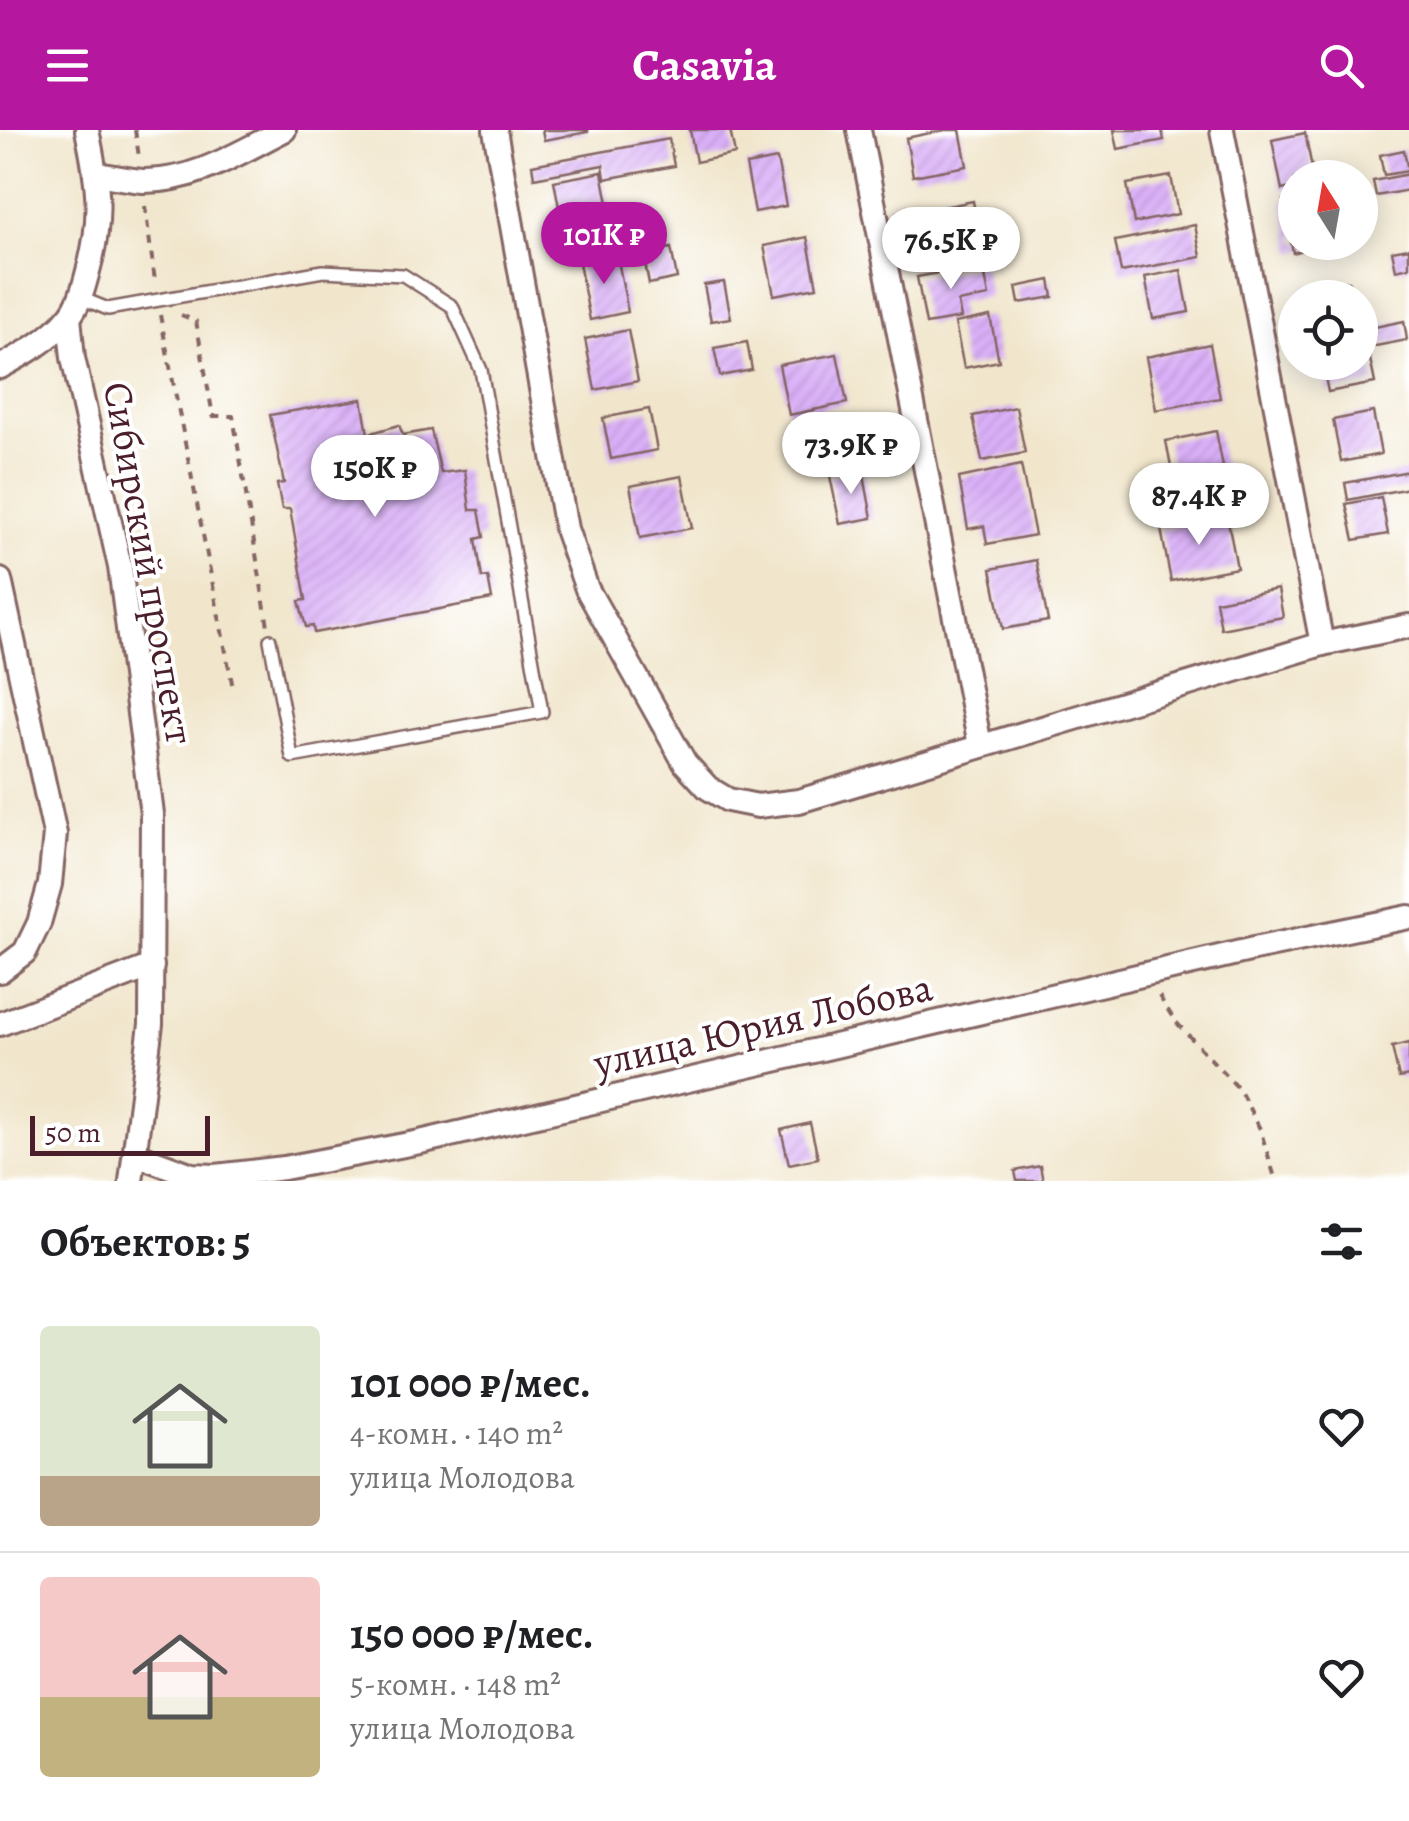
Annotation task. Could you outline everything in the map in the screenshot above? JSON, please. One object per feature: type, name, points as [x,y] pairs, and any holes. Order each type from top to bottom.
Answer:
[{"type":"street","name":"Сибирский проспект","points":[[87,130],[96,174],[99,230],[75,308],[73,358],[118,556],[148,768],[154,843],[148,1061],[131,1181]]},
{"type":"street","points":[[96,174],[142,181],[174,178],[214,165],[284,130]]},
{"type":"street","points":[[495,130],[572,544],[587,589],[685,763],[708,788],[728,800],[758,806],[799,801],[1322,644],[1409,626]]},
{"type":"street","points":[[858,130],[980,745]]},
{"type":"street","points":[[1222,130],[1322,644]]},
{"type":"street","points":[[0,367],[45,340],[75,308]]},
{"type":"street","points":[[0,580],[55,834],[50,884],[39,923],[25,952],[0,971]]},
{"type":"street","name":"улица Юрия Лобова","points":[[135,1154],[192,1176],[284,1168],[632,1095],[1409,917]]},
{"type":"street","points":[[0,1024],[152,966]]},
{"type":"lane","points":[[75,308],[108,309],[323,271],[403,275],[452,306],[481,370],[542,712],[292,757],[270,640]]},
{"type":"path","points":[[135,130],[160,318],[233,688]]},
{"type":"path","points":[[160,318],[182,314],[196,321],[213,416],[233,416],[270,640]]},
{"type":"path","points":[[1146,975],[1175,1021],[1240,1089],[1260,1129],[1276,1181]]},
{"type":"building","points":[[542,130],[588,130],[588,132],[544,140]]},
{"type":"building","points":[[690,130],[730,130],[735,154],[696,162]]},
{"type":"building","points":[[960,130],[967,166],[913,176],[906,138]]},
{"type":"building","points":[[1114,130],[1162,130],[1164,140],[1118,149]]},
{"type":"building","points":[[1305,133],[1310,160],[1278,160],[1278,170],[1272,140]]},
{"type":"building","points":[[669,139],[674,166],[605,179],[603,165],[534,178],[532,165]]},
{"type":"building","points":[[1404,150],[1408,171],[1384,175],[1380,155]]},
{"type":"building","points":[[777,159],[786,206],[755,212],[746,165]]},
{"type":"building","points":[[602,172],[611,219],[563,228],[554,181]]},
{"type":"building","points":[[1409,174],[1409,190],[1378,196],[1378,180]]},
{"type":"building","points":[[1171,176],[1178,214],[1134,223],[1127,184]]},
{"type":"building","points":[[973,201],[980,241],[930,250],[923,211]]},
{"type":"building","points":[[1195,225],[1201,257],[1121,272],[1115,241]]},
{"type":"building","points":[[807,237],[817,287],[774,295],[764,246]]},
{"type":"building","points":[[671,248],[677,278],[649,284],[643,253]]},
{"type":"building","points":[[1409,248],[1409,267],[1396,270],[1392,251]]},
{"type":"building","points":[[617,255],[628,312],[590,320],[579,263]]},
{"type":"building","points":[[983,265],[989,296],[958,302],[961,318],[926,324],[917,277]]},
{"type":"building","points":[[1181,270],[1189,312],[1153,319],[1145,277]]},
{"type":"building","points":[[1050,280],[1053,297],[1019,303],[1016,287]]},
{"type":"building","points":[[724,282],[731,318],[711,321],[704,285]]},
{"type":"building","points":[[990,316],[999,361],[964,368],[955,323]]},
{"type":"building","points":[[1404,321],[1407,340],[1378,346],[1378,326]]},
{"type":"building","points":[[628,330],[638,381],[595,390],[585,339]]},
{"type":"building","points":[[747,342],[752,370],[720,376],[714,348]]},
{"type":"building","points":[[1210,344],[1220,398],[1156,410],[1146,357]]},
{"type":"building","points":[[837,354],[847,403],[789,415],[779,365]]},
{"type":"building","points":[[1326,380],[1374,380],[1375,383],[1328,392]]},
{"type":"building","points":[[362,399],[368,434],[399,425],[403,435],[431,430],[441,473],[465,470],[470,510],[479,510],[484,537],[476,539],[482,578],[488,577],[492,599],[314,633],[313,626],[306,627],[299,601],[306,600],[290,509],[282,509],[277,484],[284,483],[270,415]]},
{"type":"building","points":[[1016,407],[1025,453],[982,461],[973,416]]},
{"type":"building","points":[[649,409],[657,450],[611,459],[603,418]]},
{"type":"building","points":[[1373,412],[1381,454],[1341,462],[1333,420]]},
{"type":"building","points":[[874,422],[879,448],[853,453],[848,427]]},
{"type":"building","points":[[1216,431],[1224,472],[1174,482],[1166,441]]},
{"type":"building","points":[[1021,465],[1035,535],[987,544],[984,526],[968,529],[959,478]]},
{"type":"building","points":[[863,470],[872,518],[840,524],[830,476]]},
{"type":"building","points":[[1409,471],[1409,488],[1348,500],[1345,483]]},
{"type":"building","points":[[682,476],[692,528],[640,538],[630,486]]},
{"type":"building","points":[[1381,497],[1388,534],[1354,540],[1346,504]]},
{"type":"building","points":[[1227,516],[1237,568],[1171,581],[1161,529]]},
{"type":"building","points":[[1036,560],[1048,621],[1003,629],[991,569]]},
{"type":"building","points":[[1278,589],[1283,617],[1221,629],[1216,601]]},
{"type":"building","points":[[1409,1043],[1409,1076],[1399,1078],[1392,1047]]},
{"type":"building","points":[[810,1123],[818,1158],[789,1164],[781,1130]]},
{"type":"building","points":[[1040,1166],[1043,1181],[1017,1181],[1015,1171]]}]
